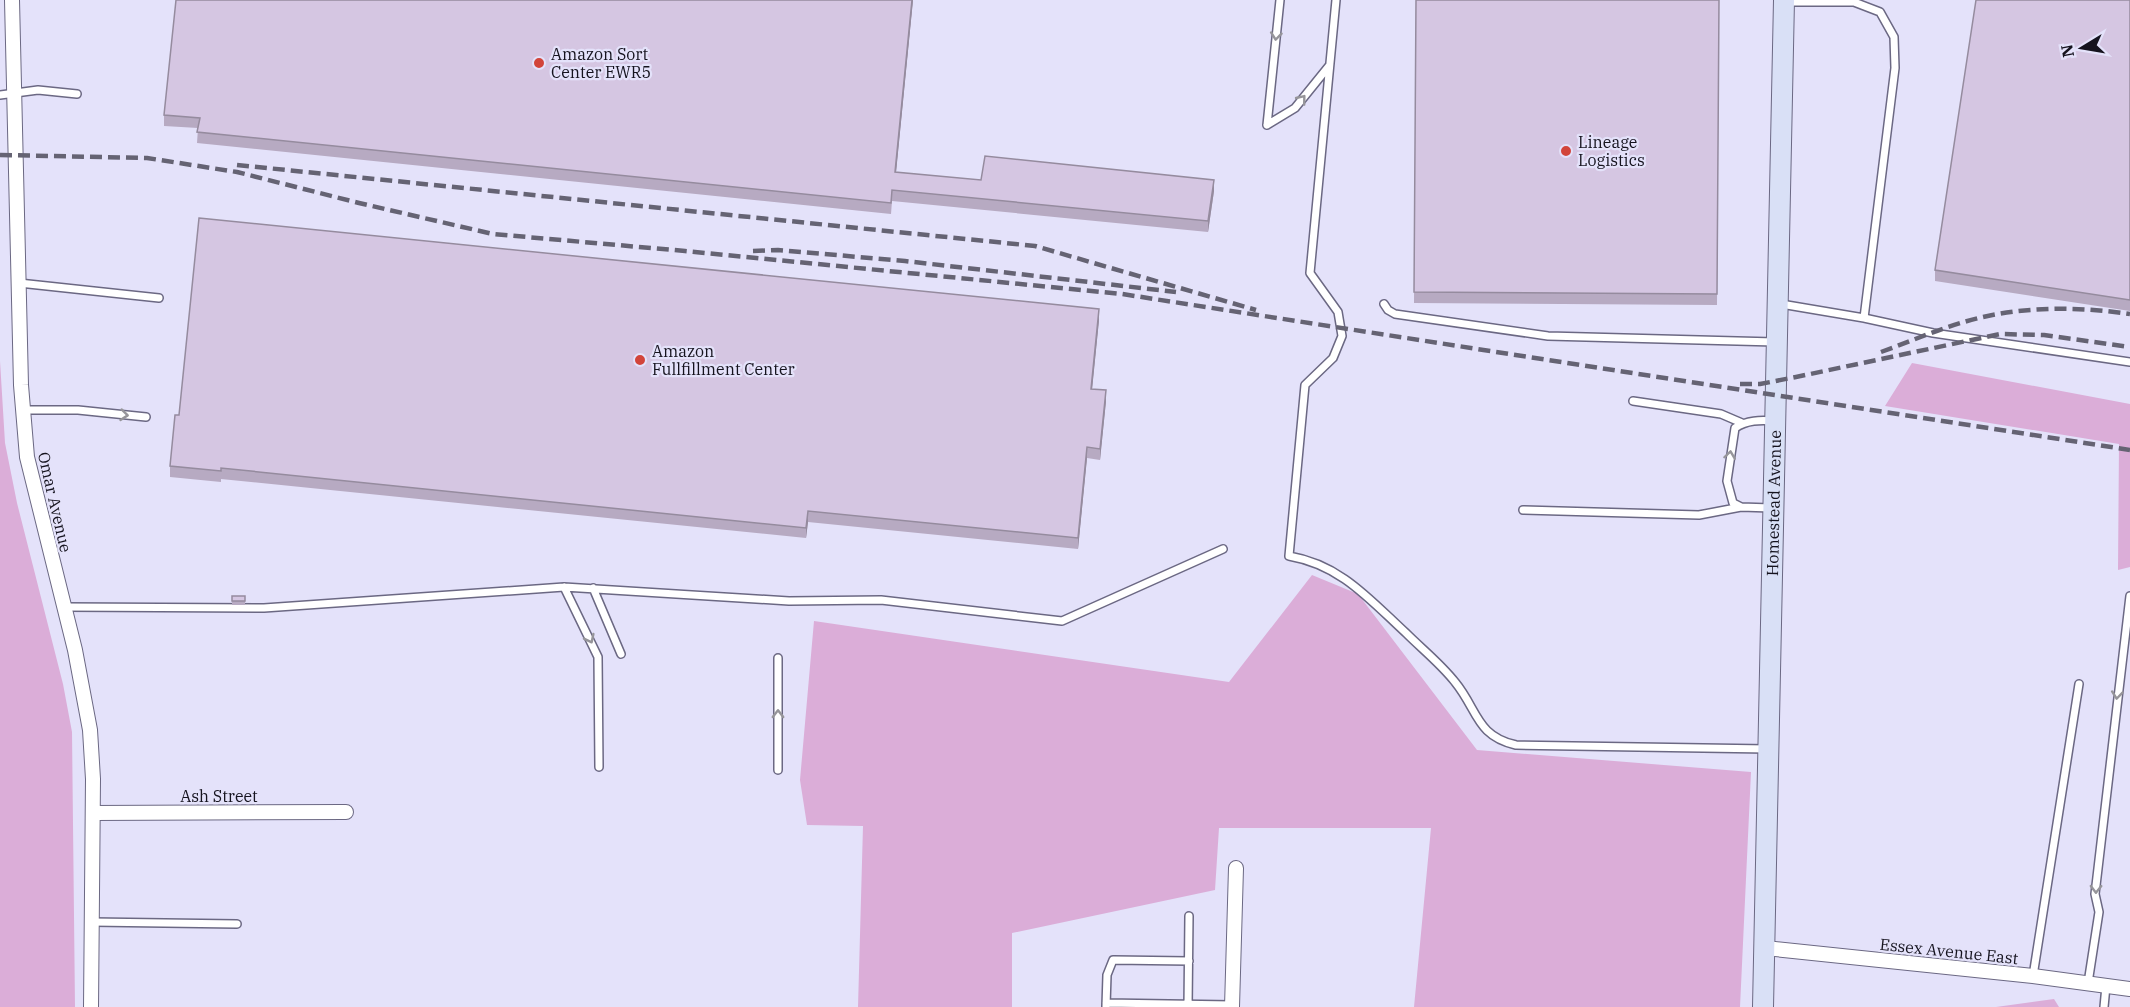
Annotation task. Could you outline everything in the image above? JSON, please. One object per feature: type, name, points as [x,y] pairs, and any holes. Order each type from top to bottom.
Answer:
[{"type":"street","name":"Omar Avenue","points":[[12,0],[22,410],[32,483],[75,650],[87,708],[93,753],[91,1007]]},
{"type":"street","name":"Homestead Avenue","points":[[1763,1007],[1784,1]]},
{"type":"street","name":"Ash Street","points":[[93,813],[346,812]]},
{"type":"street","points":[[1232,1006],[1236,868]]},
{"type":"street","name":"Essex Avenue East","points":[[1765,948],[2033,976],[2130,989]]},
{"type":"lane","points":[[1280,0],[1267,125],[1295,108],[1330,65]]},
{"type":"lane","points":[[1336,0],[1310,273],[1338,312],[1342,336],[1332,358],[1305,385],[1289,556],[1318,564],[1350,581],[1447,671],[1486,730],[1501,741],[1516,745],[1768,749]]},
{"type":"lane","points":[[1784,1],[1854,1],[1880,12],[1893,37],[1895,68],[1864,318]]},
{"type":"lane","points":[[0,95],[38,90],[77,94]]},
{"type":"lane","points":[[19,283],[159,298]]},
{"type":"lane","points":[[1778,303],[1933,333],[2130,362]]},
{"type":"lane","points":[[1384,304],[1395,314],[1534,335],[1777,342]]},
{"type":"lane","points":[[1633,401],[1721,414],[1742,423]]},
{"type":"lane","points":[[22,410],[101,412],[146,417]]},
{"type":"lane","points":[[1741,507],[1732,503],[1727,481],[1736,428],[1742,423],[1759,420],[1776,421]]},
{"type":"lane","points":[[1523,510],[1699,515],[1741,507],[1774,508]]},
{"type":"lane","points":[[63,607],[264,608],[564,587],[789,601],[881,600],[1062,621],[1223,549]]},
{"type":"lane","points":[[564,587],[598,657],[599,767]]},
{"type":"lane","points":[[593,588],[621,654]]},
{"type":"lane","points":[[2088,984],[2099,912],[2095,894],[2130,596]]},
{"type":"lane","points":[[778,658],[778,770]]},
{"type":"lane","points":[[2033,976],[2079,684]]},
{"type":"lane","points":[[1188,1006],[1189,916]]},
{"type":"lane","points":[[92,922],[237,924]]},
{"type":"lane","points":[[1189,961],[1113,960],[1107,975],[1106,1005],[1232,1006]]},
{"type":"lane","points":[[2104,1007],[2106,986]]},
{"type":"shaded area","points":[[0,361],[5,443],[17,503],[63,684],[72,732],[75,1007],[0,1007]]},
{"type":"shaded area","points":[[1912,363],[2130,404],[2130,567],[2118,570],[2119,444],[1885,406]]},
{"type":"shaded area","points":[[1312,575],[1358,594],[1477,750],[1751,772],[1740,1007],[1414,1007],[1431,828],[1219,828],[1215,890],[1012,933],[1012,1007],[858,1007],[863,826],[807,825],[800,780],[814,621],[1229,682]]},
{"type":"shaded area","points":[[2054,999],[2059,1007],[1996,1007]]},
{"type":"building","name":"Amazon Sort Center EWR5","points":[[176,0],[912,0],[895,172],[981,180],[985,156],[1214,180],[1208,221],[892,190],[891,203],[197,132],[200,118],[164,115]]},
{"type":"building","name":"Lineage Logistics","points":[[1416,0],[1719,0],[1717,294],[1414,292]]},
{"type":"building","points":[[1976,0],[2130,0],[2130,300],[1935,270]]},
{"type":"building","name":"Amazon Fullfillment Center","points":[[199,218],[1099,309],[1091,389],[1106,390],[1100,449],[1087,447],[1078,538],[808,511],[806,528],[221,468],[221,471],[170,466],[175,415],[179,415]]},
{"type":"building","points":[[232,596],[245,596],[245,601],[232,601]]},
{"type":"railway","points":[[0,155],[147,158],[237,172],[493,234],[1122,294],[2130,450]]},
{"type":"railway","points":[[237,165],[1035,246],[1256,310]]},
{"type":"railway","points":[[753,251],[778,250],[905,261],[1176,292]]},
{"type":"railway","points":[[1881,352],[1954,325],[2005,313],[2068,309],[2130,314]]},
{"type":"railway","points":[[1740,384],[1760,384],[2000,334],[2044,335],[2130,347]]},
{"type":"place","name":"Amazon Sort Center EWR5","points":[[539,63]]},
{"type":"place","name":"Lineage Logistics","points":[[1566,151]]},
{"type":"place","name":"Amazon Fullfillment Center","points":[[640,360]]}]
